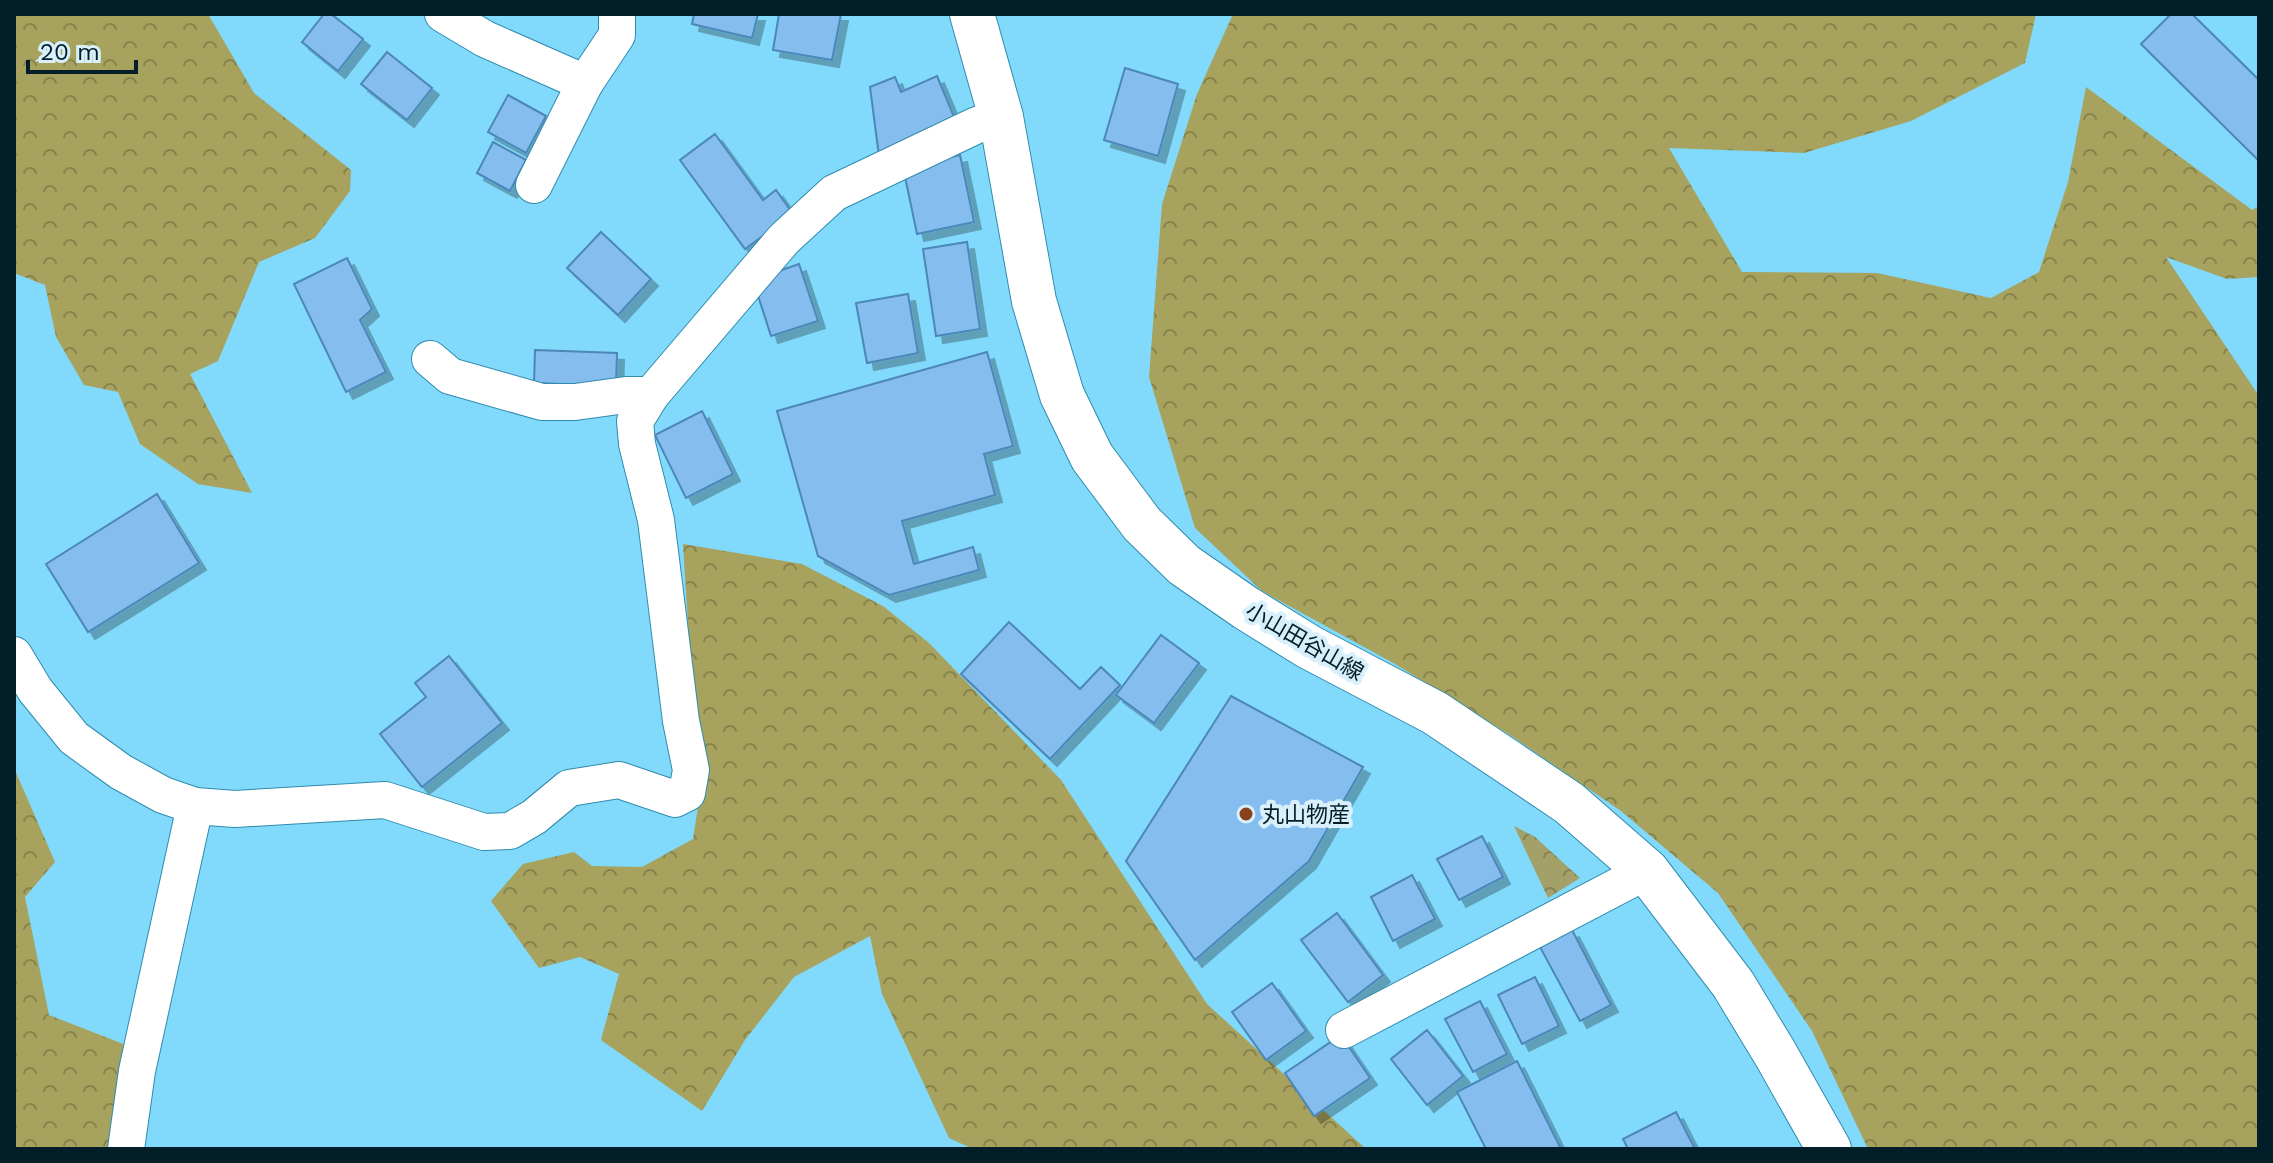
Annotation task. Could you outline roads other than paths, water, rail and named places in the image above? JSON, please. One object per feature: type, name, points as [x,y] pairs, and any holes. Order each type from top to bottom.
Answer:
[{"type":"main road","name":"小山田谷山線","points":[[972,14],[1001,117],[1034,301],[1062,395],[1092,457],[1142,524],[1184,565],[1246,608],[1309,647],[1435,713],[1569,803],[1647,871],[1733,984],[1829,1149]]},
{"type":"street","points":[[443,14],[485,39],[585,83]]},
{"type":"street","points":[[534,185],[585,83],[617,35],[617,14]]},
{"type":"street","points":[[14,655],[35,690],[74,738],[121,772],[163,795],[195,806],[235,809],[385,800],[484,832],[510,831],[534,817],[569,788],[619,780],[675,799],[687,793],[691,770],[681,721],[656,520],[637,444],[635,421],[651,395],[784,239],[834,193],[977,125],[1001,117]]},
{"type":"street","points":[[430,359],[450,376],[542,402],[651,395]]},
{"type":"street","points":[[126,1149],[137,1071],[195,806]]},
{"type":"street","points":[[1344,1030],[1647,871]]},
{"type":"place","name":"丸山物産","points":[[1246,814]]}]
